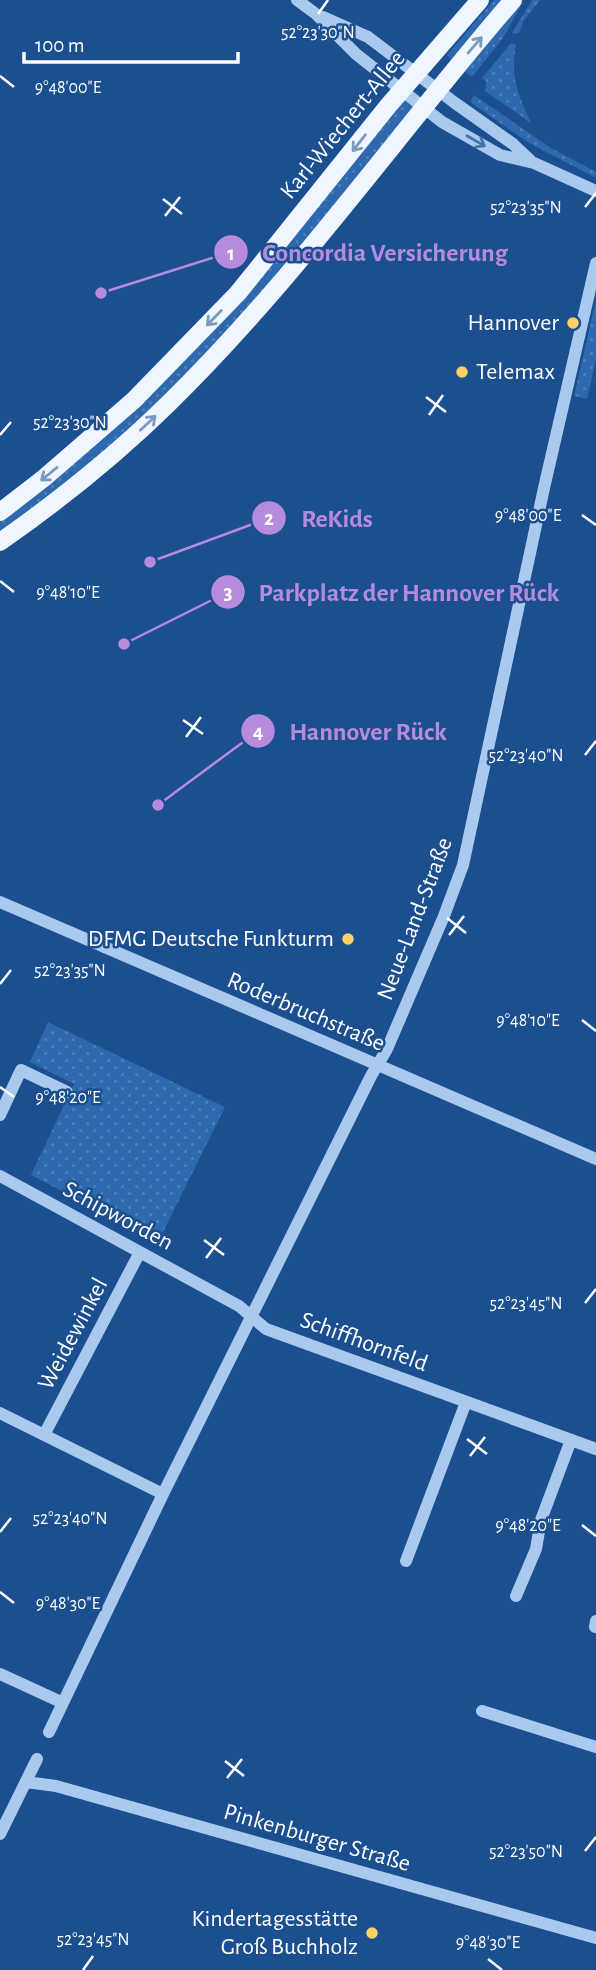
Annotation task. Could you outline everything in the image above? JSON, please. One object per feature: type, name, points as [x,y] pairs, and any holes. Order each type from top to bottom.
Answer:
[{"type":"main road","name":"Karl-Wiechert-Allee","points":[[0,512],[44,478],[134,400],[237,293],[415,73],[480,0]]},
{"type":"main road","name":"Karl-Wiechert-Allee","points":[[0,542],[58,502],[169,404],[254,313],[313,244],[513,0]]},
{"type":"street","points":[[297,0],[316,14],[356,54],[423,107]]},
{"type":"street","points":[[316,14],[368,37],[437,90]]},
{"type":"street","name":"Karl-Wiechert-Allee","points":[[437,90],[513,144],[534,163]]},
{"type":"street","name":"Karl-Wiechert-Allee","points":[[423,107],[442,122],[500,155],[534,163],[596,191]]},
{"type":"street","name":"Neue-Land-Straße","points":[[49,1732],[61,1702],[163,1494],[387,1049],[463,865],[544,488],[596,262]]},
{"type":"street","name":"Roderbruchstraße","points":[[0,902],[596,1159]]},
{"type":"street","points":[[0,1115],[21,1070],[67,1092]]},
{"type":"street","name":"Schipworden","points":[[0,1176],[239,1306],[251,1317]]},
{"type":"street","name":"Weidewinkel","points":[[44,1435],[140,1252]]},
{"type":"street","name":"Schiffhornfeld","points":[[251,1317],[266,1329],[596,1450]]},
{"type":"street","points":[[406,1561],[466,1402]]},
{"type":"street","points":[[0,1413],[163,1494]]},
{"type":"street","points":[[516,1596],[536,1549],[541,1520],[571,1440]]},
{"type":"street","points":[[0,1674],[61,1702]]},
{"type":"street","points":[[482,1711],[596,1746]]},
{"type":"street","points":[[0,1834],[37,1759]]},
{"type":"street","name":"Pinkenburger Straße","points":[[26,1782],[56,1786],[596,1938]]},
{"type":"shaded area","points":[[494,0],[502,0],[451,59],[447,55]]},
{"type":"shaded area","points":[[524,0],[503,38],[472,77],[463,70]]},
{"type":"shaded area","points":[[532,0],[540,0],[523,22],[519,33],[512,33]]},
{"type":"shaded area","points":[[511,43],[516,45],[516,86],[531,123],[485,91],[486,81],[482,78]]},
{"type":"shaded area","points":[[402,90],[423,107],[169,404],[0,542],[0,512],[238,293]]},
{"type":"shaded area","points":[[474,95],[551,148],[596,172],[596,178],[529,143],[470,102]]},
{"type":"shaded area","points":[[596,300],[596,359],[587,399],[574,396]]},
{"type":"shaded area","points":[[48,1022],[225,1107],[158,1242],[31,1175],[74,1084],[30,1062]]},
{"type":"place","name":"Concordia Versicherung","points":[[101,293]]},
{"type":"place","name":"Hannover","points":[[573,323]]},
{"type":"place","name":"Telemax","points":[[462,372]]},
{"type":"place","name":"ReKids","points":[[150,562]]},
{"type":"place","name":"Parkplatz der Hannover Rück","points":[[124,644]]},
{"type":"place","name":"Hannover Rück","points":[[158,805]]},
{"type":"place","name":"DFMG Deutsche Funkturm","points":[[348,939]]},
{"type":"place","name":"Kindertagesstätte Groß Buchholz","points":[[372,1933]]}]
